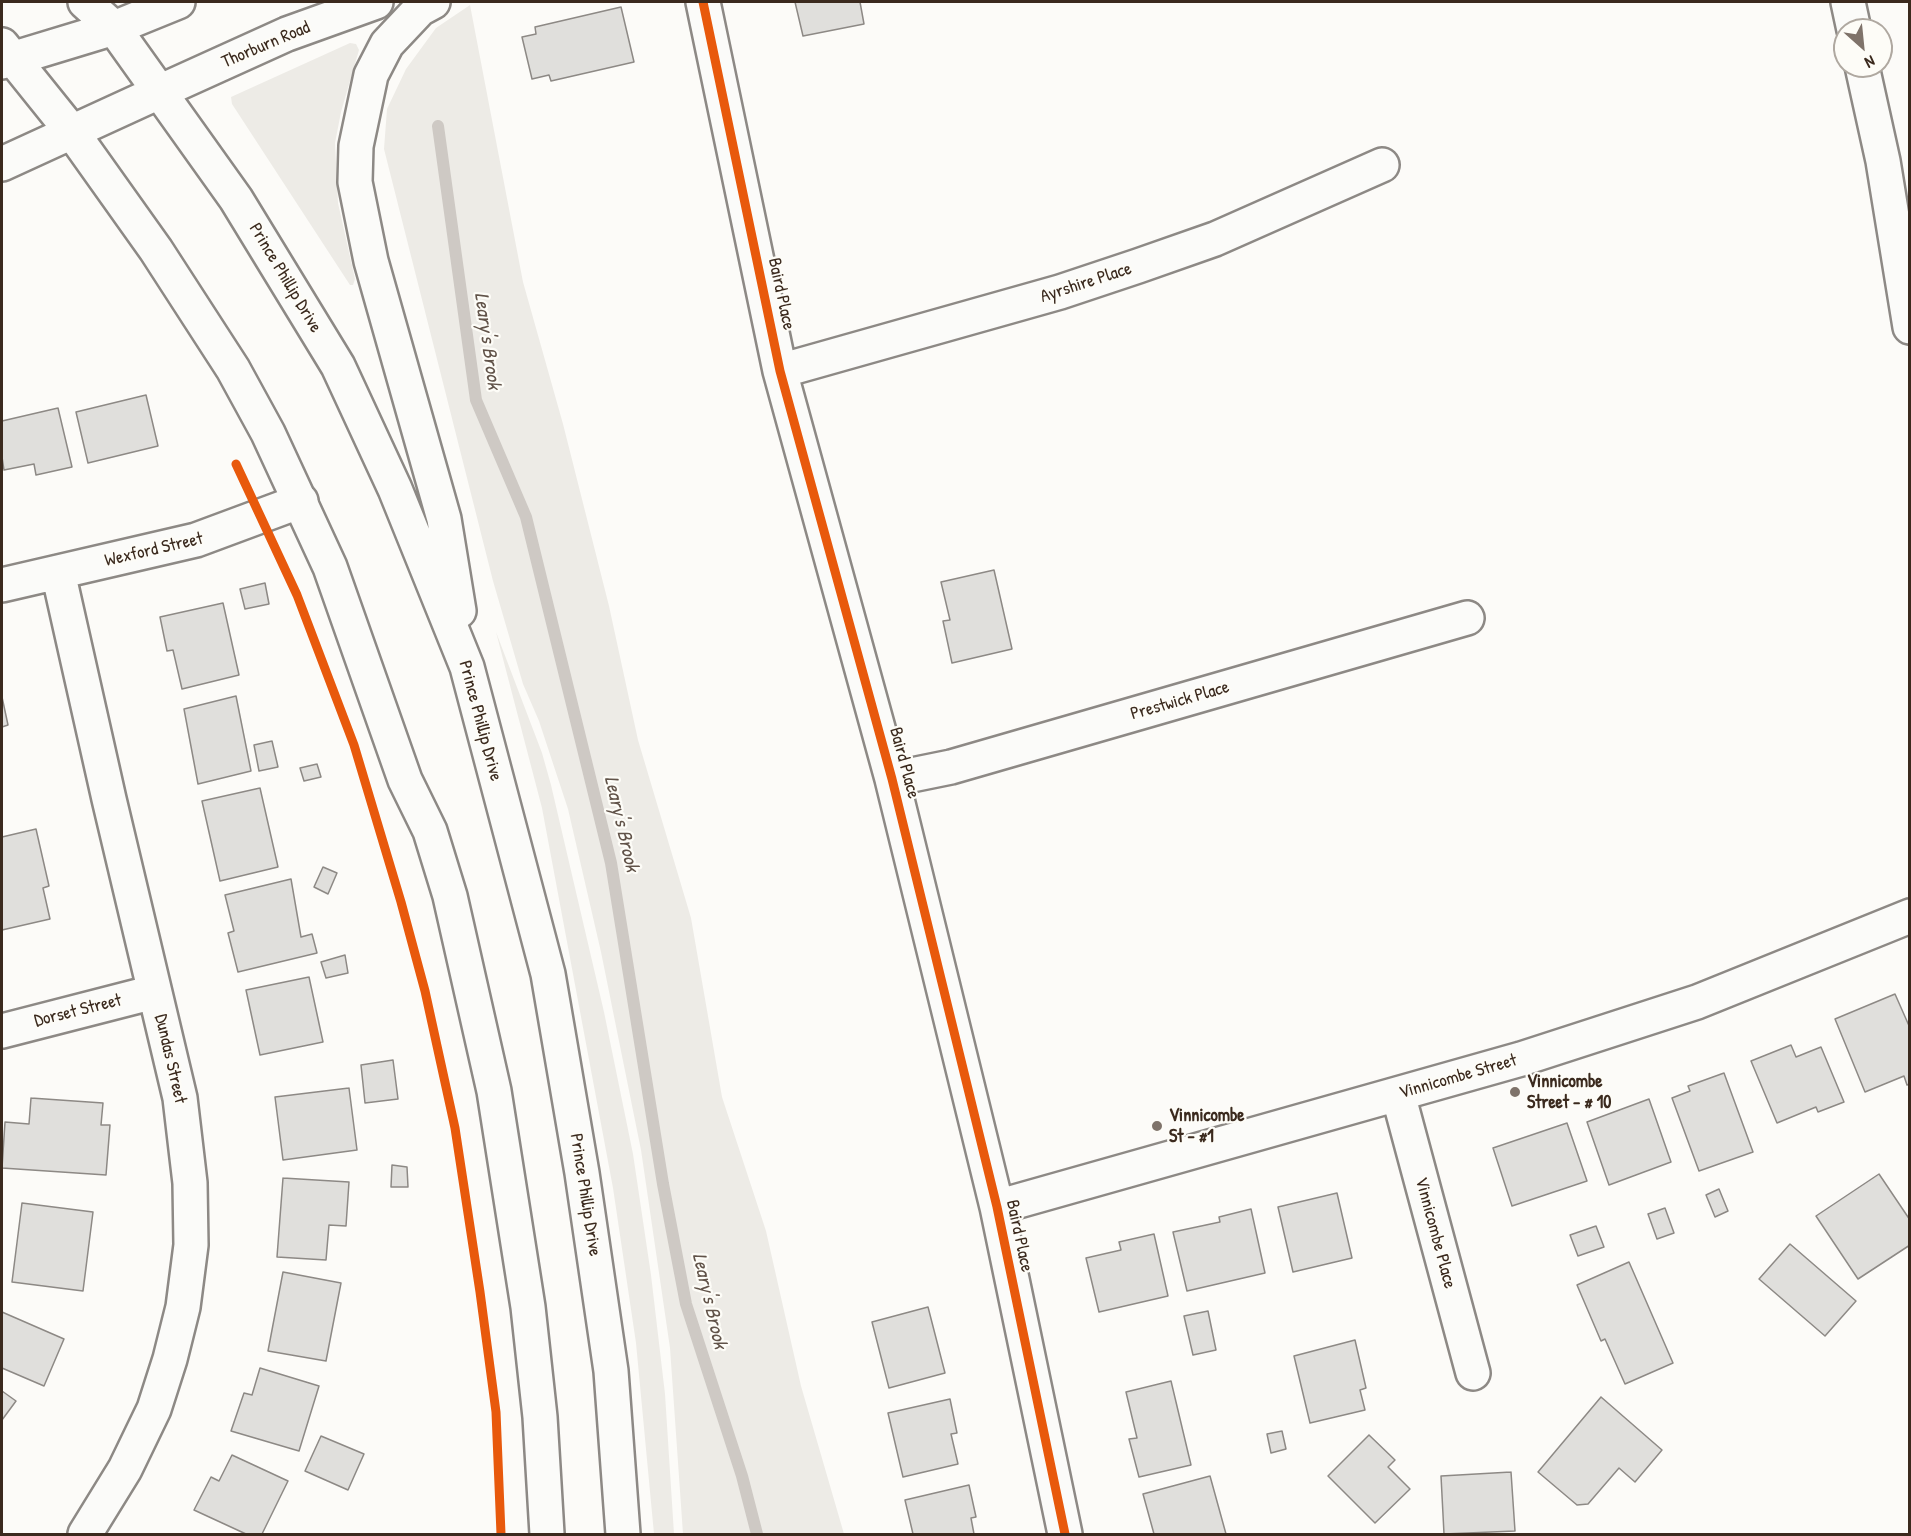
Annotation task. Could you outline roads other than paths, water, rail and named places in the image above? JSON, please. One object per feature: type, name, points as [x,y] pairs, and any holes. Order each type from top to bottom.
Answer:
[{"type":"street","name":"Prince Phillip Drive","points":[[86,2],[112,15],[159,92],[236,199],[338,366],[395,489],[467,667],[548,974],[582,1173],[611,1371],[623,1534]]},
{"type":"street","points":[[178,2],[112,15],[5,55],[72,132],[156,250],[228,359],[301,501],[353,628],[405,780],[430,831],[467,970],[494,1091],[528,1307],[540,1417],[548,1534]]},
{"type":"street","name":"Thorburn Road","points":[[2,164],[287,34],[376,2]]},
{"type":"street","points":[[433,2],[420,9],[387,44],[371,75],[356,146],[355,182],[371,261],[444,519],[467,667]]},
{"type":"street","name":"Baird Place","points":[[704,2],[780,371],[892,779],[997,1208],[1065,1534]]},
{"type":"street","points":[[1848,2],[1851,18]]},
{"type":"street","points":[[1865,78],[1883,161],[1910,327]]},
{"type":"street","name":"Ayrshire Place","points":[[780,371],[1060,292],[1138,266],[1226,234],[1382,165]]},
{"type":"street","name":"Wexford Street","points":[[2,585],[218,534],[301,501]]},
{"type":"street","name":"Dundas Street","points":[[58,572],[180,1098],[190,1183],[191,1245],[185,1297],[170,1359],[153,1409],[125,1469],[85,1534]]},
{"type":"street","name":"Prestwick Place","points":[[892,779],[951,767],[1467,618]]},
{"type":"street","name":"Vinnicombe Street","points":[[997,1208],[1521,1059],[1697,1002],[1910,916]]},
{"type":"street","name":"Dorset Street","points":[[2,1031],[154,993]]},
{"type":"street","name":"Vinnicombe Place","points":[[1398,1094],[1473,1373]]},
{"type":"waterway","name":"Leary's Brook","points":[[438,126],[476,400],[526,517],[611,863],[663,1184],[686,1304],[742,1476],[757,1534]]},
{"type":"place","name":"Vinnicombe Street - # 10","points":[[1515,1092]]},
{"type":"place","name":"Vinnicombe St - #1","points":[[1157,1126]]}]
